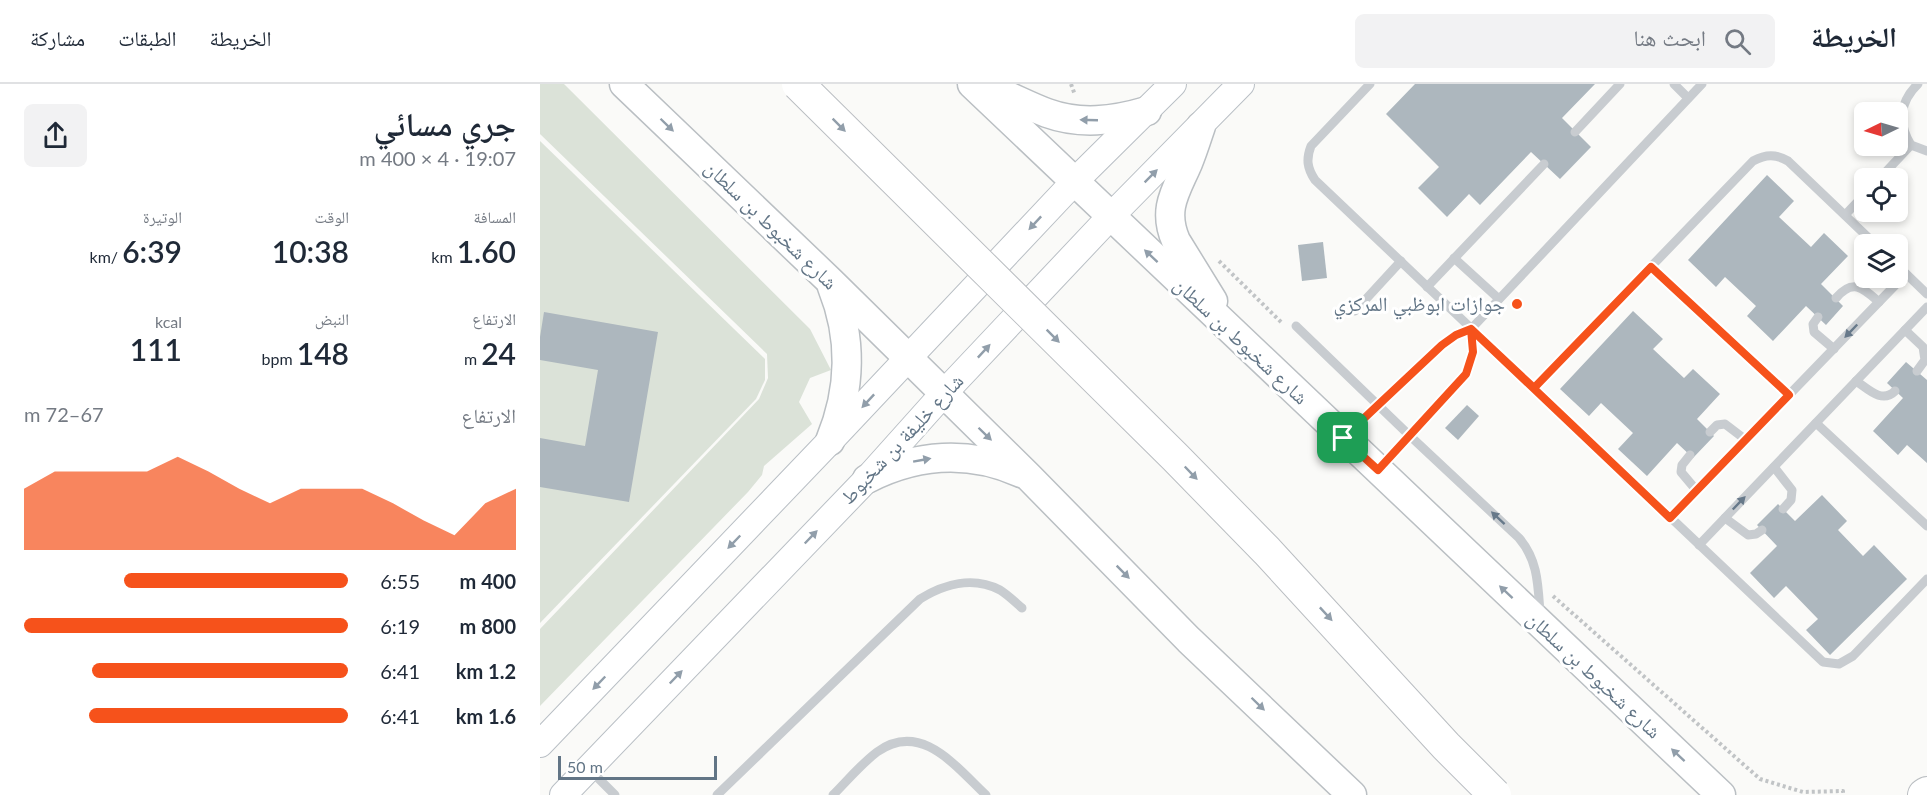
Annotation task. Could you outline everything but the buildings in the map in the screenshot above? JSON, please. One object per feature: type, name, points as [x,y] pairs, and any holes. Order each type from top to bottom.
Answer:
[{"type":"highway","points":[[798,84],[1191,472],[1341,630],[1446,746],[1495,795]]},
{"type":"main road","name":"شارع شخبوط بن سلطان","points":[[624,84],[944,393],[1189,640],[1352,795]]},
{"type":"main road","name":"شارع شخبوط بن سلطان","points":[[973,84],[1110,217],[1721,795]]},
{"type":"main road","points":[[973,84],[1068,119],[1102,121],[1147,111]]},
{"type":"main road","points":[[540,744],[1075,181],[1173,84]]},
{"type":"main road","name":"شارع خليفة بن شخبوط","points":[[563,795],[867,479],[944,393],[1110,217],[1241,84]]},
{"type":"main road","points":[[1201,126],[1173,196],[1171,224],[1176,241],[1226,326],[1239,339]]},
{"type":"main road","points":[[830,441],[843,402],[848,361],[843,321],[831,282]]},
{"type":"main road","points":[[867,479],[897,465],[928,458],[945,457],[979,459],[1028,476]]},
{"type":"lane","points":[[1370,84],[1311,146],[1308,163],[1315,180],[1817,657],[1831,664],[1839,664],[1853,656],[1927,579]]},
{"type":"lane","points":[[1575,132],[1620,84]]},
{"type":"lane","points":[[1674,84],[1688,98]]},
{"type":"lane","points":[[1343,438],[1442,345],[1456,335],[1471,329],[1702,84]]},
{"type":"lane","points":[[1917,84],[1904,103],[1901,114],[1905,136],[1911,145],[1927,151]]},
{"type":"lane","points":[[1889,168],[1911,145]]},
{"type":"lane","points":[[1534,388],[1753,161],[1761,157],[1780,156],[1788,161],[1865,234]]},
{"type":"lane","points":[[1427,287],[1544,164]]},
{"type":"lane","points":[[1845,215],[1854,206]]},
{"type":"lane","points":[[1454,258],[1499,299]]},
{"type":"lane","points":[[1355,311],[1401,261]]},
{"type":"lane","points":[[1651,267],[1789,395]]},
{"type":"lane","points":[[1908,276],[1927,294]]},
{"type":"lane","points":[[1836,298],[1846,288],[1857,287],[1863,288],[1879,303]]},
{"type":"lane","points":[[1670,518],[1893,288]]},
{"type":"lane","points":[[1698,545],[1927,307]]},
{"type":"lane","points":[[1818,317],[1813,324],[1814,332],[1834,349]]},
{"type":"lane","points":[[1296,326],[1527,547],[1536,568],[1541,625]]},
{"type":"lane","points":[[1378,470],[1466,374],[1473,352],[1471,329]]},
{"type":"lane","points":[[1905,330],[1923,347],[1925,360],[1917,371]]},
{"type":"lane","points":[[1856,381],[1881,396],[1892,395],[1896,391]]},
{"type":"lane","points":[[1816,423],[1927,526]]},
{"type":"lane","points":[[1710,432],[1717,425],[1725,424],[1746,440]]},
{"type":"lane","points":[[1690,455],[1682,465],[1681,472],[1697,491]]},
{"type":"lane","points":[[1774,467],[1792,490],[1791,500],[1783,509]]},
{"type":"lane","points":[[1725,518],[1748,535],[1762,530]]},
{"type":"lane","points":[[717,795],[920,599],[934,590],[950,584],[968,582],[984,584],[1000,591],[1022,608]]},
{"type":"lane","points":[[833,795],[874,754],[886,746],[900,741],[915,741],[928,745],[941,753],[986,795]]},
{"type":"lane","points":[[588,768],[615,795]]},
{"type":"shaded area","points":[[540,84],[564,84],[810,329],[831,370],[810,378],[799,402],[812,424],[764,466],[762,475],[748,492],[540,706],[540,629],[759,399],[768,378],[767,354],[540,134]]},
{"type":"shaded area","points":[[540,141],[765,359],[765,380],[756,399],[540,623]]},
{"type":"place","name":"جوازات ابوظبي المركزي","points":[[1517,304]]},
{"type":"route","points":[[1343,438],[1378,470],[1466,374],[1473,352],[1474,340],[1471,329],[1534,388],[1651,267],[1789,395],[1670,518],[1471,329],[1456,335],[1442,345],[1343,438]]}]
